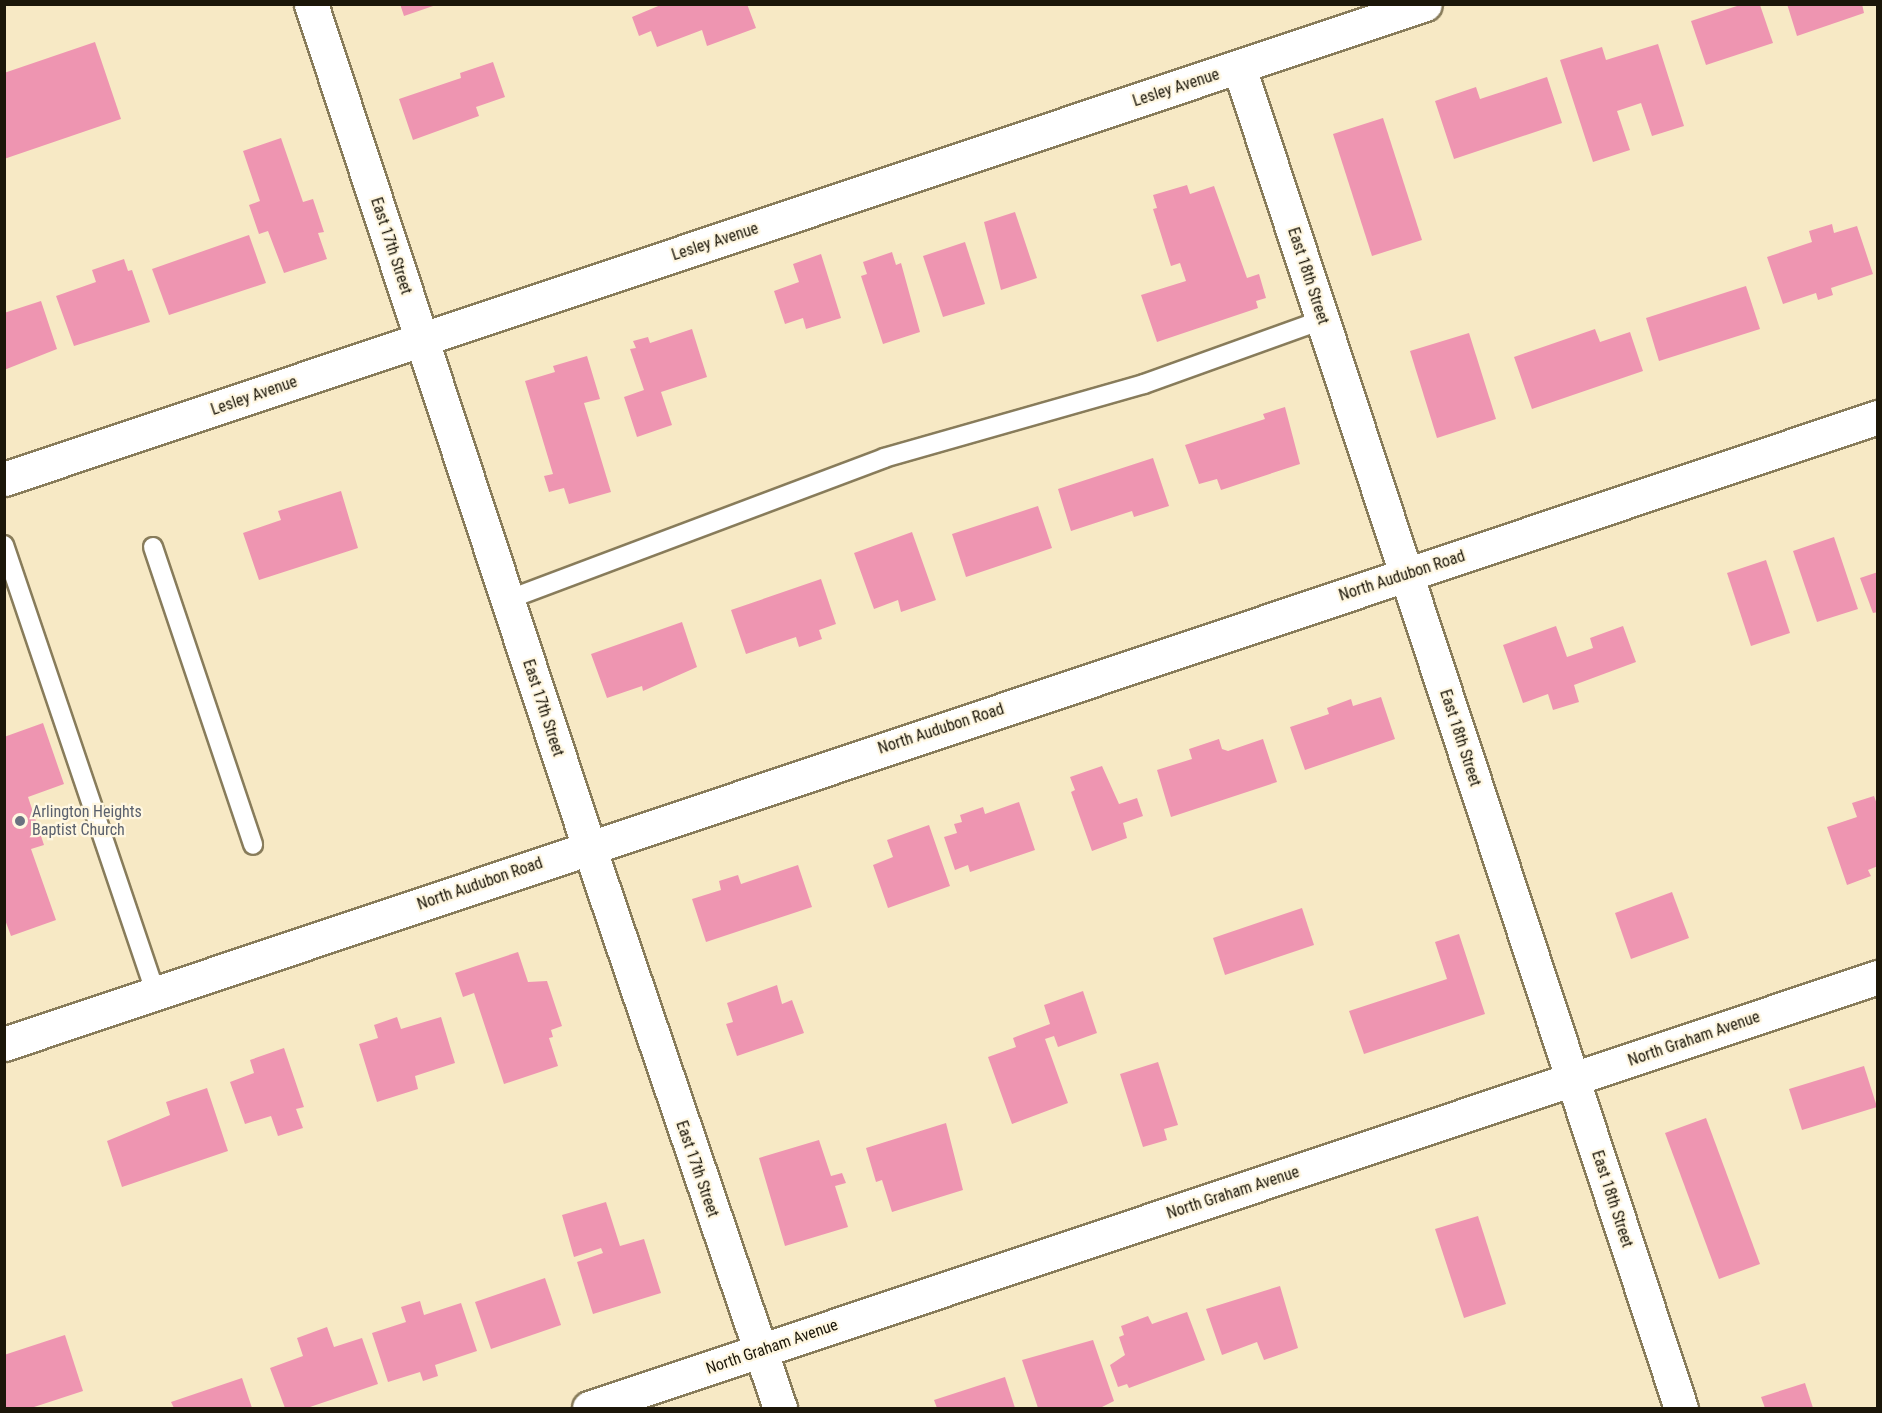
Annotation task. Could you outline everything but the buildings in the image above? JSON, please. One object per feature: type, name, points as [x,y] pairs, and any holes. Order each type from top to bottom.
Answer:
[{"type":"street","name":"East 17th Street","points":[[311,4],[589,847],[780,1408]]},
{"type":"street","name":"Lesley Avenue","points":[[4,479],[1425,4]]},
{"type":"street","name":"East 18th Street","points":[[1239,67],[1682,1408]]},
{"type":"street","name":"North Audubon Road","points":[[4,1044],[1878,417]]},
{"type":"street","name":"North Graham Avenue","points":[[589,1408],[1878,977]]},
{"type":"lane","points":[[507,600],[884,458],[1144,384],[1322,320]]},
{"type":"lane","points":[[4,545],[156,993]]},
{"type":"lane","points":[[153,547],[253,845]]},
{"type":"place","name":"Arlington Heights Baptist Church","points":[[20,821]]}]
